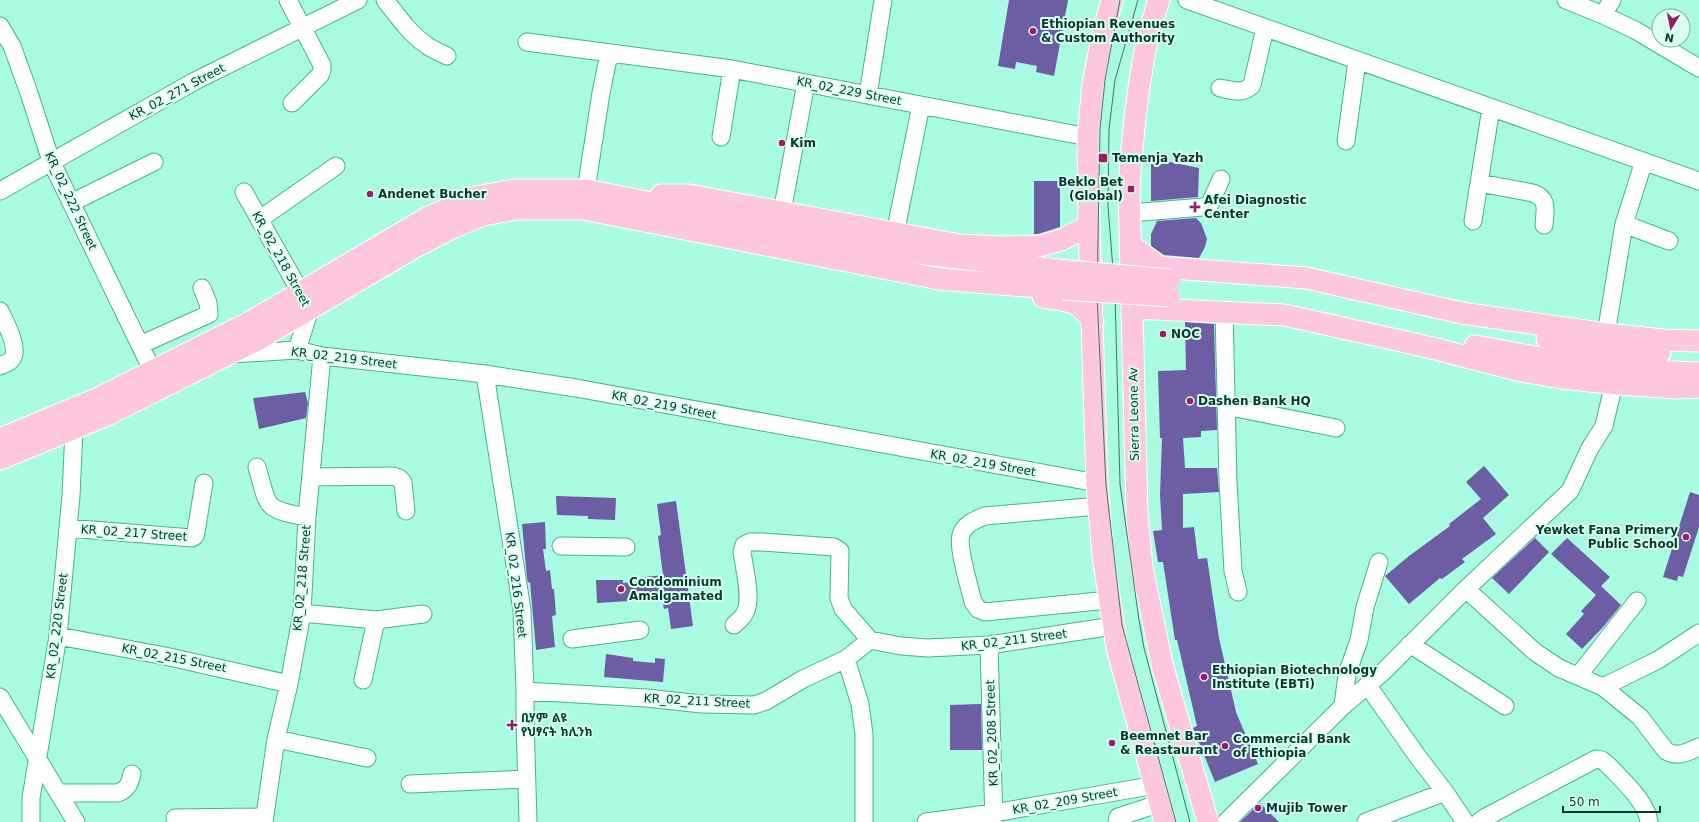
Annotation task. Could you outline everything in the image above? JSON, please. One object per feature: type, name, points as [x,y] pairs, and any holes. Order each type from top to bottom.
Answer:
[{"type":"main road","points":[[1112,0],[1103,33],[1093,84],[1088,137],[1089,226],[1098,506],[1103,556],[1113,626],[1125,676],[1161,803]]},
{"type":"main road","name":"Sierra Leone Av","points":[[1159,0],[1147,40],[1138,90],[1131,152],[1129,189],[1136,514],[1142,568],[1164,674],[1208,822]]},
{"type":"main road","points":[[0,459],[74,430],[162,389],[259,339],[305,301],[427,218],[476,197],[514,190],[586,190],[892,250],[1060,280]]},
{"type":"main road","points":[[640,200],[653,195],[689,195],[895,234],[960,244],[1002,247],[1040,246],[1061,240],[1089,226]]},
{"type":"main road","points":[[0,439],[92,401],[153,372],[250,322],[305,301],[452,228],[483,216],[516,209],[583,209],[939,279],[1060,280],[1170,288],[1305,289],[1448,320],[1606,350],[1699,355]]},
{"type":"main road","points":[[619,216],[628,223],[646,232],[667,238],[915,287],[1042,297],[1073,302],[1082,308],[1093,321]]},
{"type":"main road","points":[[1130,244],[1159,267],[1306,278],[1462,313],[1606,334],[1663,340],[1699,341]]},
{"type":"main road","points":[[1170,288],[1309,310],[1441,339],[1602,369],[1699,372]]},
{"type":"main road","points":[[1132,308],[1224,311],[1284,315],[1428,347],[1521,371],[1562,378],[1614,383],[1678,388],[1699,387]]},
{"type":"street","points":[[288,0],[322,65],[320,75],[292,103]]},
{"type":"street","name":"KR_02_271 Street","points":[[0,191],[195,81],[358,0]]},
{"type":"street","points":[[385,0],[404,25],[415,36],[425,44],[446,56]]},
{"type":"street","points":[[868,95],[883,0]]},
{"type":"street","points":[[1186,0],[1699,181]]},
{"type":"street","points":[[1566,0],[1635,30],[1699,68]]},
{"type":"street","points":[[1603,15],[1612,0]]},
{"type":"street","name":"KR_02_222 Street","points":[[0,26],[12,46],[51,161],[153,372]]},
{"type":"street","points":[[1220,88],[1242,92],[1248,90],[1252,85],[1265,28]]},
{"type":"street","name":"KR_02_229 Street","points":[[527,42],[732,69],[1088,137]]},
{"type":"street","points":[[586,190],[601,93],[609,54]]},
{"type":"street","points":[[1346,141],[1357,61]]},
{"type":"street","points":[[721,138],[732,69]]},
{"type":"street","points":[[782,212],[806,83]]},
{"type":"street","points":[[895,234],[921,105]]},
{"type":"street","points":[[1473,221],[1491,108]]},
{"type":"street","points":[[71,203],[154,162]]},
{"type":"street","points":[[1606,334],[1624,224],[1644,162]]},
{"type":"street","points":[[260,219],[336,166]]},
{"type":"street","points":[[1130,214],[1203,207],[1210,204],[1221,179]]},
{"type":"street","points":[[1479,183],[1534,193],[1541,196],[1545,202],[1544,225]]},
{"type":"street","name":"KR_02_218 Street","points":[[244,192],[305,301],[297,350]]},
{"type":"street","points":[[1624,224],[1669,241]]},
{"type":"street","points":[[140,345],[209,314],[208,303],[202,288]]},
{"type":"street","points":[[0,311],[14,345],[15,354],[11,361],[0,366]]},
{"type":"street","points":[[1224,311],[1228,481],[1233,564],[1238,592]]},
{"type":"street","name":"KR_02_219 Street","points":[[228,354],[297,350],[322,356],[485,374],[576,388],[1097,483]]},
{"type":"street","name":"KR_02_218 Street","points":[[263,820],[276,739],[289,684],[302,613],[307,517],[322,356]]},
{"type":"street","name":"KR_02_216 Street","points":[[485,374],[522,610],[528,822]]},
{"type":"street","points":[[1226,822],[1343,706],[1368,686],[1466,589],[1570,491],[1590,448],[1604,426],[1614,383]]},
{"type":"street","points":[[1226,406],[1336,428]]},
{"type":"street","name":"KR_02_220 Street","points":[[31,822],[31,798],[58,636],[68,528],[74,430]]},
{"type":"street","points":[[257,467],[264,494],[274,509],[281,512],[307,517]]},
{"type":"street","points":[[311,477],[392,476],[399,478],[403,482],[406,511]]},
{"type":"street","name":"KR_02_217 Street","points":[[68,528],[192,538],[195,536],[196,532],[204,483]]},
{"type":"street","points":[[1098,506],[985,516],[973,521],[964,528],[960,546],[973,602],[978,609],[985,612],[1109,600]]},
{"type":"street","points":[[734,625],[744,616],[747,608],[748,598],[742,552],[744,545],[750,542],[762,542],[834,546],[840,551],[839,593],[842,609],[870,640]]},
{"type":"street","points":[[561,546],[626,547]]},
{"type":"street","points":[[1343,706],[1347,674],[1359,640],[1365,607],[1379,562]]},
{"type":"street","points":[[1466,589],[1535,652],[1559,668],[1603,687],[1640,718],[1666,751],[1672,755],[1680,755],[1699,747]]},
{"type":"street","points":[[1578,676],[1637,601]]},
{"type":"street","points":[[302,613],[376,620],[423,614]]},
{"type":"street","points":[[363,680],[376,620]]},
{"type":"street","name":"KR_02_211 Street","points":[[525,691],[646,698],[702,704],[754,705],[766,701],[803,679],[846,659],[870,640],[901,646],[928,648],[989,645],[1113,626]]},
{"type":"street","points":[[572,639],[640,630]]},
{"type":"street","points":[[1603,687],[1658,660],[1699,633]]},
{"type":"street","name":"KR_02_215 Street","points":[[58,636],[165,656],[289,684]]},
{"type":"street","points":[[1410,644],[1505,706]]},
{"type":"street","name":"KR_02_208 Street","points":[[989,645],[994,817]]},
{"type":"street","points":[[846,659],[860,704],[864,734],[864,822]]},
{"type":"street","points":[[1368,686],[1465,822]]},
{"type":"street","points":[[0,697],[37,760],[60,793],[76,822]]},
{"type":"street","points":[[276,739],[367,758]]},
{"type":"street","points":[[1479,822],[1493,813],[1596,759],[1602,760],[1608,765],[1644,806],[1649,822]]},
{"type":"street","points":[[60,793],[118,793],[125,790],[130,782],[132,774]]},
{"type":"street","points":[[410,784],[526,779]]},
{"type":"street","points":[[1366,822],[1445,792]]},
{"type":"street","points":[[1117,822],[1118,817],[1161,803]]},
{"type":"street","name":"KR_02_209 Street","points":[[926,822],[1161,803]]},
{"type":"street","points":[[175,818],[263,820]]},
{"type":"building","name":"Ethiopian Revenues & Custom Authority","points":[[1009,0],[1068,0],[1054,76],[1036,72],[1037,66],[1016,62],[1015,69],[998,66]]},
{"type":"building","points":[[1151,158],[1199,168],[1198,197],[1151,201]]},
{"type":"building","points":[[1034,181],[1060,181],[1060,227],[1038,234],[1034,234]]},
{"type":"building","points":[[1196,218],[1201,223],[1207,239],[1205,247],[1199,258],[1164,255],[1151,246],[1151,234],[1157,221]]},
{"type":"building","points":[[1185,322],[1214,324],[1217,430],[1201,431],[1201,437],[1183,438],[1185,468],[1217,468],[1219,492],[1183,494],[1183,528],[1194,527],[1198,559],[1207,558],[1219,638],[1236,712],[1258,764],[1215,782],[1193,728],[1197,726],[1177,640],[1175,640],[1163,562],[1158,562],[1153,531],[1162,530],[1160,495],[1162,438],[1160,438],[1158,371],[1186,370]]},
{"type":"building","points":[[305,392],[308,403],[306,418],[259,429],[253,398]]},
{"type":"building","points":[[1484,466],[1509,495],[1483,518],[1496,534],[1462,559],[1465,562],[1442,579],[1440,578],[1409,604],[1385,576],[1409,556],[1450,526],[1449,524],[1481,499],[1466,482]]},
{"type":"building","points":[[1690,492],[1699,495],[1699,527],[1683,577],[1678,576],[1677,581],[1663,577]]},
{"type":"building","points":[[556,496],[616,498],[615,520],[588,519],[588,516],[557,515]]},
{"type":"building","points":[[676,501],[693,626],[671,629],[668,608],[664,609],[662,599],[597,603],[596,580],[623,580],[623,583],[645,581],[645,577],[663,575],[658,536],[661,535],[657,504]]},
{"type":"building","points":[[545,522],[546,549],[543,549],[546,571],[550,570],[552,589],[554,589],[556,615],[552,616],[555,647],[536,650],[530,582],[528,583],[527,578],[522,524]]},
{"type":"building","points":[[1535,538],[1549,552],[1509,594],[1492,578]]},
{"type":"building","points":[[1567,538],[1610,577],[1601,586],[1621,605],[1604,626],[1582,649],[1566,634],[1584,614],[1581,611],[1596,595],[1551,554]]},
{"type":"building","points":[[606,654],[633,658],[633,661],[655,663],[655,658],[665,659],[663,682],[604,677]]},
{"type":"building","points":[[981,704],[982,750],[950,750],[950,705]]},
{"type":"building","name":"Mujib Tower","points":[[1260,803],[1279,822],[1240,822]]},
{"type":"tram line","points":[[1120,0],[1105,80],[1100,129],[1097,296],[1106,485],[1122,625],[1176,822]]},
{"type":"tram line","points":[[1138,0],[1115,80],[1109,129],[1108,206],[1115,295],[1120,484],[1144,648],[1190,822]]},
{"type":"place","name":"Ethiopian Revenues & Custom Authority","points":[[1033,31]]},
{"type":"place","name":"Kim","points":[[782,143]]},
{"type":"place","name":"Temenja Yazh","points":[[1103,158]]},
{"type":"place","name":"Beklo Bet (Global)","points":[[1131,189]]},
{"type":"place","name":"Andenet Bucher","points":[[370,194]]},
{"type":"place","name":"Afei Diagnostic Center","points":[[1195,207]]},
{"type":"place","name":"NOC","points":[[1163,334]]},
{"type":"place","name":"Dashen Bank HQ","points":[[1190,401]]},
{"type":"place","name":"Yewket Fana Primery Public School","points":[[1686,537]]},
{"type":"place","name":"Condominium Amalgamated","points":[[621,589]]},
{"type":"place","name":"Ethiopian Biotechnology Institute (EBTi)","points":[[1204,677]]},
{"type":"place","name":"ቢሃም ልዩ የህፃናት ክሊንክ","points":[[512,725]]},
{"type":"place","name":"Beemnet Bar & Reastaurant","points":[[1112,743]]},
{"type":"place","name":"Commercial Bank of Ethiopia","points":[[1225,746]]},
{"type":"place","name":"Mujib Tower","points":[[1258,808]]}]
